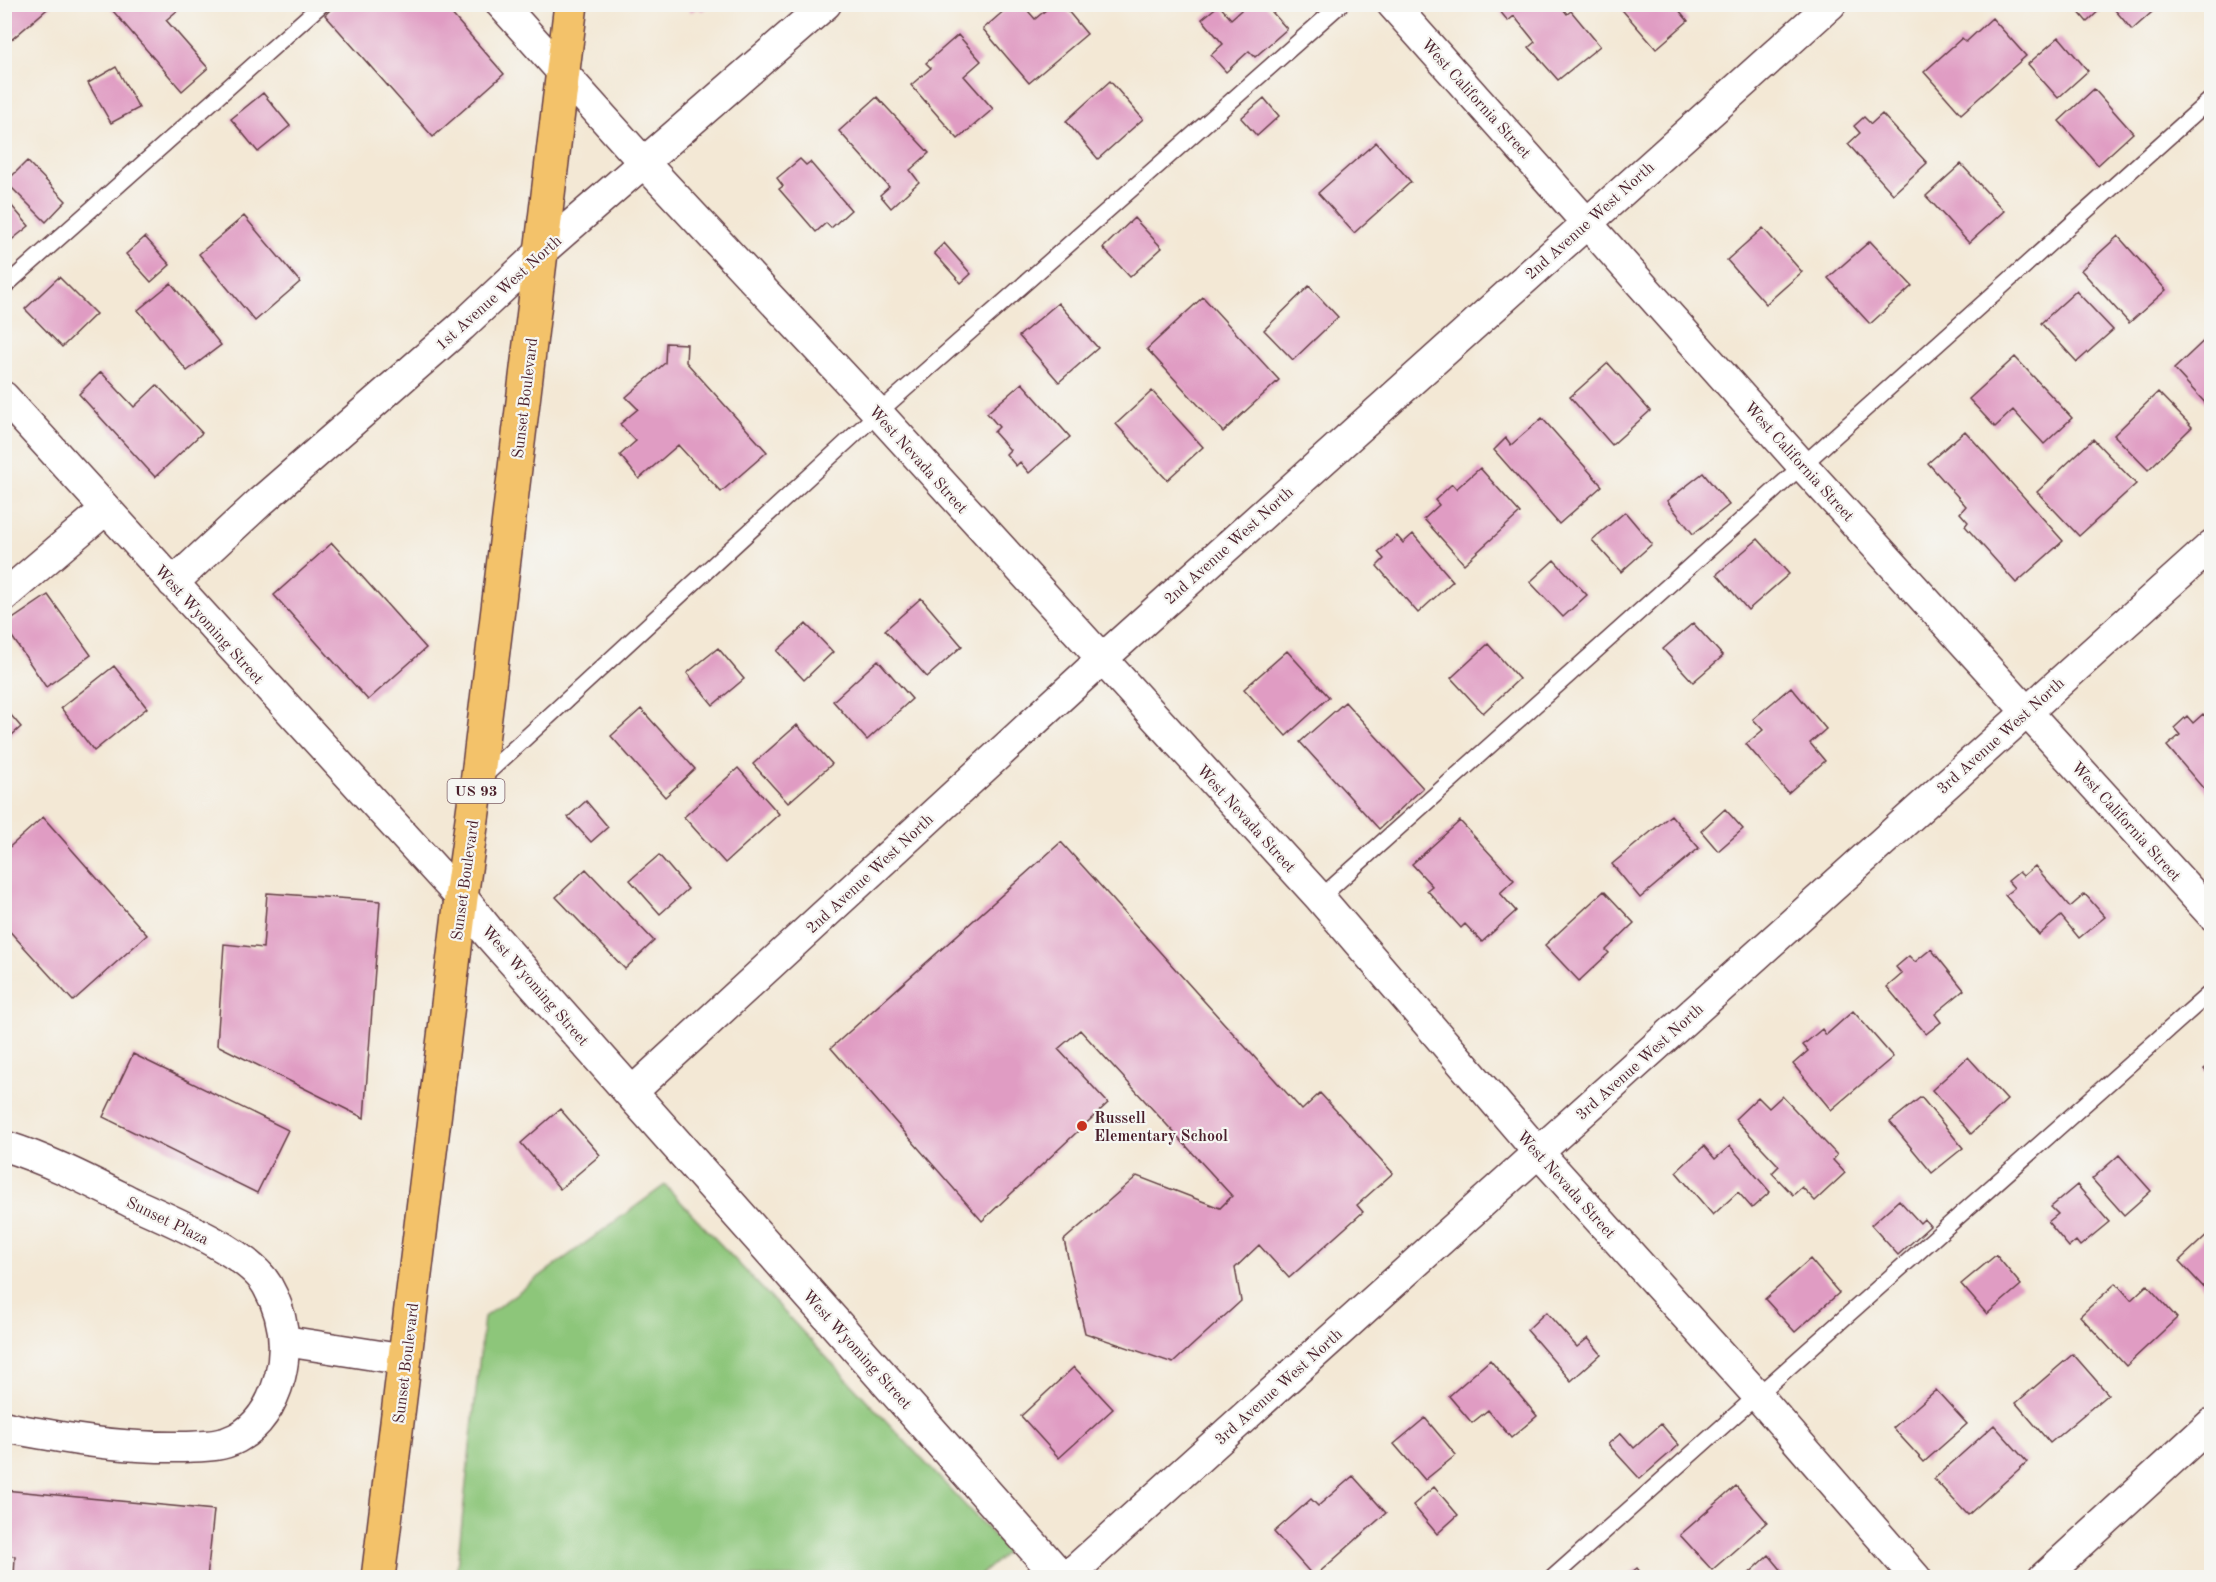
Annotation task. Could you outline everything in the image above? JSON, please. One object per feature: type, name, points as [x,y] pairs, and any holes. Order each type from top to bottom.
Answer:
[{"type":"main road","name":"Sunset Boulevard","points":[[378,1578],[543,250],[571,4]]},
{"type":"street","name":"West Nevada Street","points":[[501,4],[1320,898],[1538,1152],[1758,1396],[1916,1578]]},
{"type":"street","name":"1st Avenue West North","points":[[174,583],[259,503],[462,326],[543,250],[826,4]]},
{"type":"street","name":"West California Street","points":[[1392,4],[1802,465],[2211,915]]},
{"type":"street","name":"2nd Avenue West North","points":[[631,1093],[1102,659],[1831,4]]},
{"type":"street","name":"West Wyoming Street","points":[[4,398],[461,898],[489,933],[1061,1578]]},
{"type":"street","points":[[4,596],[106,510]]},
{"type":"street","name":"3rd Avenue West North","points":[[1066,1578],[2211,544]]},
{"type":"street","name":"Sunset Plaza","points":[[4,1146],[36,1156],[206,1238],[251,1266],[267,1284],[281,1319],[285,1341],[283,1365],[268,1408],[255,1424],[238,1438],[218,1446],[151,1448],[99,1444],[4,1426]]},
{"type":"street","points":[[285,1341],[406,1360]]},
{"type":"street","points":[[2043,1578],[2211,1423]]},
{"type":"lane","points":[[4,287],[322,4]]},
{"type":"lane","points":[[477,783],[878,413],[1341,4]]},
{"type":"lane","points":[[1320,898],[2211,99]]},
{"type":"lane","points":[[1552,1578],[2211,991]]},
{"type":"green space","points":[[665,1185],[1008,1551],[978,1577],[456,1577],[484,1317]]},
{"type":"building","points":[[4,4],[53,4],[4,46]]},
{"type":"building","points":[[107,4],[173,4],[178,10],[166,20],[208,68],[182,91]]},
{"type":"building","points":[[336,4],[443,4],[504,74],[433,137],[325,15]]},
{"type":"building","points":[[685,4],[710,4],[702,11],[698,7],[691,12]]},
{"type":"building","points":[[1002,4],[1022,4],[1035,19],[1053,4],[1062,4],[1087,34],[1029,83],[983,29],[1006,9]]},
{"type":"building","points":[[1248,4],[1265,4],[1287,29],[1255,57],[1249,51],[1226,72],[1211,55],[1223,44],[1202,19],[1219,5],[1231,19]]},
{"type":"building","points":[[1494,4],[1559,4],[1567,14],[1571,11],[1600,46],[1558,80],[1529,47],[1535,42],[1514,16],[1508,21]]},
{"type":"building","points":[[1617,4],[1674,4],[1688,21],[1656,49]]},
{"type":"building","points":[[2072,4],[2106,4],[2087,22]]},
{"type":"building","points":[[2110,4],[2161,4],[2132,30]]},
{"type":"building","points":[[1992,18],[2026,56],[1961,114],[1924,72],[1962,38],[1966,42]]},
{"type":"building","points":[[958,35],[981,61],[964,76],[993,109],[958,139],[911,85],[931,68],[926,63]]},
{"type":"building","points":[[2059,37],[2088,71],[2058,98],[2028,64]]},
{"type":"building","points":[[116,67],[139,108],[111,123],[88,83]]},
{"type":"building","points":[[1110,81],[1143,119],[1098,159],[1066,121]]},
{"type":"building","points":[[2094,89],[2133,133],[2098,165],[2059,121]]},
{"type":"building","points":[[263,93],[290,126],[258,152],[231,119]]},
{"type":"building","points":[[877,97],[929,153],[910,170],[919,182],[891,208],[880,195],[889,187],[839,131]]},
{"type":"building","points":[[1264,98],[1279,116],[1257,136],[1241,118]]},
{"type":"building","points":[[1882,114],[1927,163],[1893,194],[1848,144],[1860,133],[1854,126],[1864,117],[1871,124]]},
{"type":"building","points":[[1376,142],[1411,182],[1354,233],[1318,193]]},
{"type":"building","points":[[800,159],[806,165],[810,162],[851,210],[831,228],[826,223],[816,232],[779,189],[783,186],[777,178]]},
{"type":"building","points":[[27,161],[66,201],[46,222],[6,182]]},
{"type":"building","points":[[1961,164],[2004,211],[1969,243],[1926,196]]},
{"type":"building","points":[[4,197],[29,226],[4,246]]},
{"type":"building","points":[[244,216],[300,282],[255,321],[199,254]]},
{"type":"building","points":[[1134,218],[1162,248],[1130,277],[1103,248]]},
{"type":"building","points":[[1763,228],[1802,272],[1766,304],[1727,260]]},
{"type":"building","points":[[2118,236],[2166,290],[2129,323],[2081,270]]},
{"type":"building","points":[[145,237],[170,265],[151,282],[126,254]]},
{"type":"building","points":[[1870,241],[1912,286],[1870,324],[1828,278]]},
{"type":"building","points":[[944,243],[971,274],[961,283],[934,253]]},
{"type":"building","points":[[59,277],[96,314],[62,347],[25,309]]},
{"type":"building","points":[[171,283],[221,345],[187,371],[138,310]]},
{"type":"building","points":[[1309,286],[1338,317],[1293,360],[1264,330]]},
{"type":"building","points":[[2076,291],[2113,330],[2077,362],[2041,323]]},
{"type":"building","points":[[1203,297],[1279,380],[1223,432],[1147,349]]},
{"type":"building","points":[[1058,303],[1098,348],[1059,382],[1019,336]]},
{"type":"building","points":[[2212,333],[2212,405],[2209,407],[2174,369]]},
{"type":"building","points":[[666,343],[687,344],[686,362],[767,452],[721,492],[678,445],[639,479],[620,455],[636,441],[620,424],[638,409],[626,397],[665,363]]},
{"type":"building","points":[[2015,357],[2072,418],[2044,444],[2013,410],[1995,427],[1969,399]]},
{"type":"building","points":[[1608,363],[1650,411],[1612,445],[1570,397]]},
{"type":"building","points":[[101,372],[134,407],[157,385],[202,433],[155,477],[79,394]]},
{"type":"building","points":[[1022,383],[1070,437],[1029,473],[1020,462],[1016,466],[1006,454],[1010,450],[994,432],[999,427],[987,413]]},
{"type":"building","points":[[1152,391],[1203,447],[1167,480],[1116,424]]},
{"type":"building","points":[[2158,392],[2192,427],[2148,470],[2114,435]]},
{"type":"building","points":[[1542,418],[1602,486],[1559,524],[1494,450],[1506,438],[1511,445]]},
{"type":"building","points":[[1965,431],[2063,541],[2016,583],[1965,526],[1968,522],[1960,513],[1966,506],[1928,463]]},
{"type":"building","points":[[2093,439],[2136,484],[2079,536],[2037,492]]},
{"type":"building","points":[[1480,468],[1520,513],[1464,564],[1424,519],[1439,505],[1435,500],[1452,484],[1456,489]]},
{"type":"building","points":[[1703,473],[1729,505],[1693,534],[1667,501]]},
{"type":"building","points":[[1625,512],[1652,544],[1621,572],[1592,540]]},
{"type":"building","points":[[1413,534],[1453,581],[1418,613],[1377,566],[1384,559],[1378,552],[1397,536],[1403,543]]},
{"type":"building","points":[[1758,539],[1789,574],[1748,610],[1717,574]]},
{"type":"building","points":[[332,543],[426,648],[368,700],[274,595]]},
{"type":"building","points":[[1554,560],[1587,595],[1563,617],[1530,582]]},
{"type":"building","points":[[48,595],[91,655],[46,687],[4,625]]},
{"type":"building","points":[[921,598],[962,646],[927,677],[885,630]]},
{"type":"building","points":[[1693,623],[1723,656],[1693,682],[1663,649]]},
{"type":"building","points":[[806,624],[833,652],[804,680],[777,651]]},
{"type":"building","points":[[1488,644],[1519,679],[1483,713],[1451,678]]},
{"type":"building","points":[[718,648],[744,679],[713,705],[687,673]]},
{"type":"building","points":[[1287,651],[1329,697],[1286,736],[1244,689]]},
{"type":"building","points":[[878,660],[912,699],[867,740],[833,701]]},
{"type":"building","points":[[114,666],[147,708],[94,751],[61,708]]},
{"type":"building","points":[[1791,687],[1826,729],[1810,743],[1825,761],[1788,793],[1746,744],[1763,730],[1753,719]]},
{"type":"building","points":[[1345,702],[1423,788],[1379,829],[1300,742]]},
{"type":"building","points":[[4,707],[21,727],[4,742]]},
{"type":"building","points":[[641,709],[695,769],[665,797],[611,736]]},
{"type":"building","points":[[2203,714],[2212,724],[2212,790],[2208,794],[2167,746],[2180,735],[2174,728],[2187,716],[2193,723]]},
{"type":"building","points":[[797,725],[832,764],[788,803],[753,764]]},
{"type":"building","points":[[738,768],[779,814],[725,863],[684,817]]},
{"type":"building","points":[[586,801],[608,827],[591,842],[568,817]]},
{"type":"building","points":[[1725,809],[1743,829],[1718,851],[1701,831]]},
{"type":"building","points":[[1671,815],[1699,848],[1640,898],[1612,864]]},
{"type":"building","points":[[43,817],[147,935],[73,1001],[4,925],[4,852]]},
{"type":"building","points":[[1460,821],[1514,880],[1500,893],[1516,911],[1482,942],[1465,924],[1461,928],[1427,890],[1432,886],[1412,864]]},
{"type":"building","points":[[1061,842],[1302,1110],[1320,1093],[1393,1173],[1357,1205],[1363,1212],[1289,1278],[1259,1245],[1235,1268],[1241,1301],[1173,1363],[1085,1333],[1064,1240],[1137,1176],[1220,1208],[1232,1196],[1080,1030],[1058,1049],[1108,1103],[982,1221],[831,1048]]},
{"type":"building","points":[[659,855],[688,889],[660,914],[630,880]]},
{"type":"building","points":[[2035,866],[2070,907],[2085,894],[2105,917],[2079,938],[2061,916],[2039,935],[2005,895],[2014,888],[2008,881],[2019,872],[2023,876]]},
{"type":"building","points":[[586,869],[654,941],[625,969],[556,897]]},
{"type":"building","points":[[1604,891],[1634,923],[1606,950],[1609,953],[1579,981],[1545,945]]},
{"type":"building","points":[[267,893],[380,901],[364,1118],[217,1045],[224,944],[263,948]]},
{"type":"building","points":[[1931,949],[1964,990],[1935,1014],[1941,1022],[1926,1034],[1887,987],[1902,974],[1896,967],[1909,956],[1915,962]]},
{"type":"building","points":[[1853,1011],[1893,1057],[1831,1110],[1793,1064],[1808,1051],[1803,1045],[1822,1029],[1826,1035]]},
{"type":"building","points":[[133,1054],[288,1130],[257,1193],[103,1117]]},
{"type":"building","points":[[1968,1057],[2007,1100],[1971,1134],[1932,1090]]},
{"type":"building","points":[[2212,1063],[2212,1078],[2204,1069]]},
{"type":"building","points":[[1782,1096],[1837,1155],[1833,1160],[1845,1173],[1815,1201],[1802,1187],[1793,1195],[1772,1173],[1779,1166],[1735,1119],[1758,1097],[1769,1108]]},
{"type":"building","points":[[1921,1097],[1963,1148],[1932,1173],[1890,1122]]},
{"type":"building","points":[[560,1109],[600,1155],[560,1189],[521,1143]]},
{"type":"building","points":[[1704,1146],[1715,1159],[1730,1146],[1770,1192],[1752,1208],[1738,1192],[1713,1215],[1676,1172]]},
{"type":"building","points":[[2119,1155],[2151,1191],[2124,1215],[2092,1179]]},
{"type":"building","points":[[2077,1185],[2109,1222],[2080,1246],[2076,1241],[2069,1247],[2048,1222],[2058,1214],[2051,1207]]},
{"type":"building","points":[[1899,1200],[1920,1223],[1924,1219],[1930,1226],[1898,1255],[1871,1225]]},
{"type":"building","points":[[2212,1230],[2212,1296],[2179,1261]]},
{"type":"building","points":[[1996,1255],[2021,1285],[1987,1314],[1961,1284]]},
{"type":"building","points":[[1810,1259],[1839,1293],[1795,1332],[1765,1299]]},
{"type":"building","points":[[2116,1283],[2131,1300],[2147,1285],[2177,1318],[2126,1366],[2080,1316]]},
{"type":"building","points":[[1546,1312],[1577,1347],[1588,1338],[1601,1354],[1571,1381],[1527,1330]]},
{"type":"building","points":[[2073,1354],[2108,1394],[2050,1443],[2016,1403]]},
{"type":"building","points":[[1490,1360],[1537,1416],[1511,1438],[1488,1410],[1472,1423],[1449,1396]]},
{"type":"building","points":[[1074,1367],[1113,1409],[1059,1458],[1021,1416]]},
{"type":"building","points":[[1936,1390],[1967,1424],[1924,1462],[1893,1428]]},
{"type":"building","points":[[1425,1418],[1456,1455],[1425,1480],[1394,1444]]},
{"type":"building","points":[[1661,1424],[1679,1445],[1640,1479],[1608,1444],[1621,1433],[1634,1448]]},
{"type":"building","points":[[1994,1425],[2027,1462],[1968,1515],[1934,1479]]},
{"type":"building","points":[[1353,1476],[1386,1513],[1314,1577],[1274,1532],[1311,1499],[1318,1506]]},
{"type":"building","points":[[1736,1486],[1767,1522],[1712,1570],[1680,1535]]},
{"type":"building","points":[[1434,1487],[1458,1515],[1437,1534],[1413,1505]]},
{"type":"building","points":[[4,1490],[214,1510],[207,1578],[14,1578],[15,1556],[4,1555]]},
{"type":"building","points":[[1769,1555],[1788,1578],[1744,1578]]},
{"type":"building","points":[[1637,1568],[1645,1578],[1625,1578]]},
{"type":"place","name":"Russell Elementary School","points":[[1082,1126]]}]
